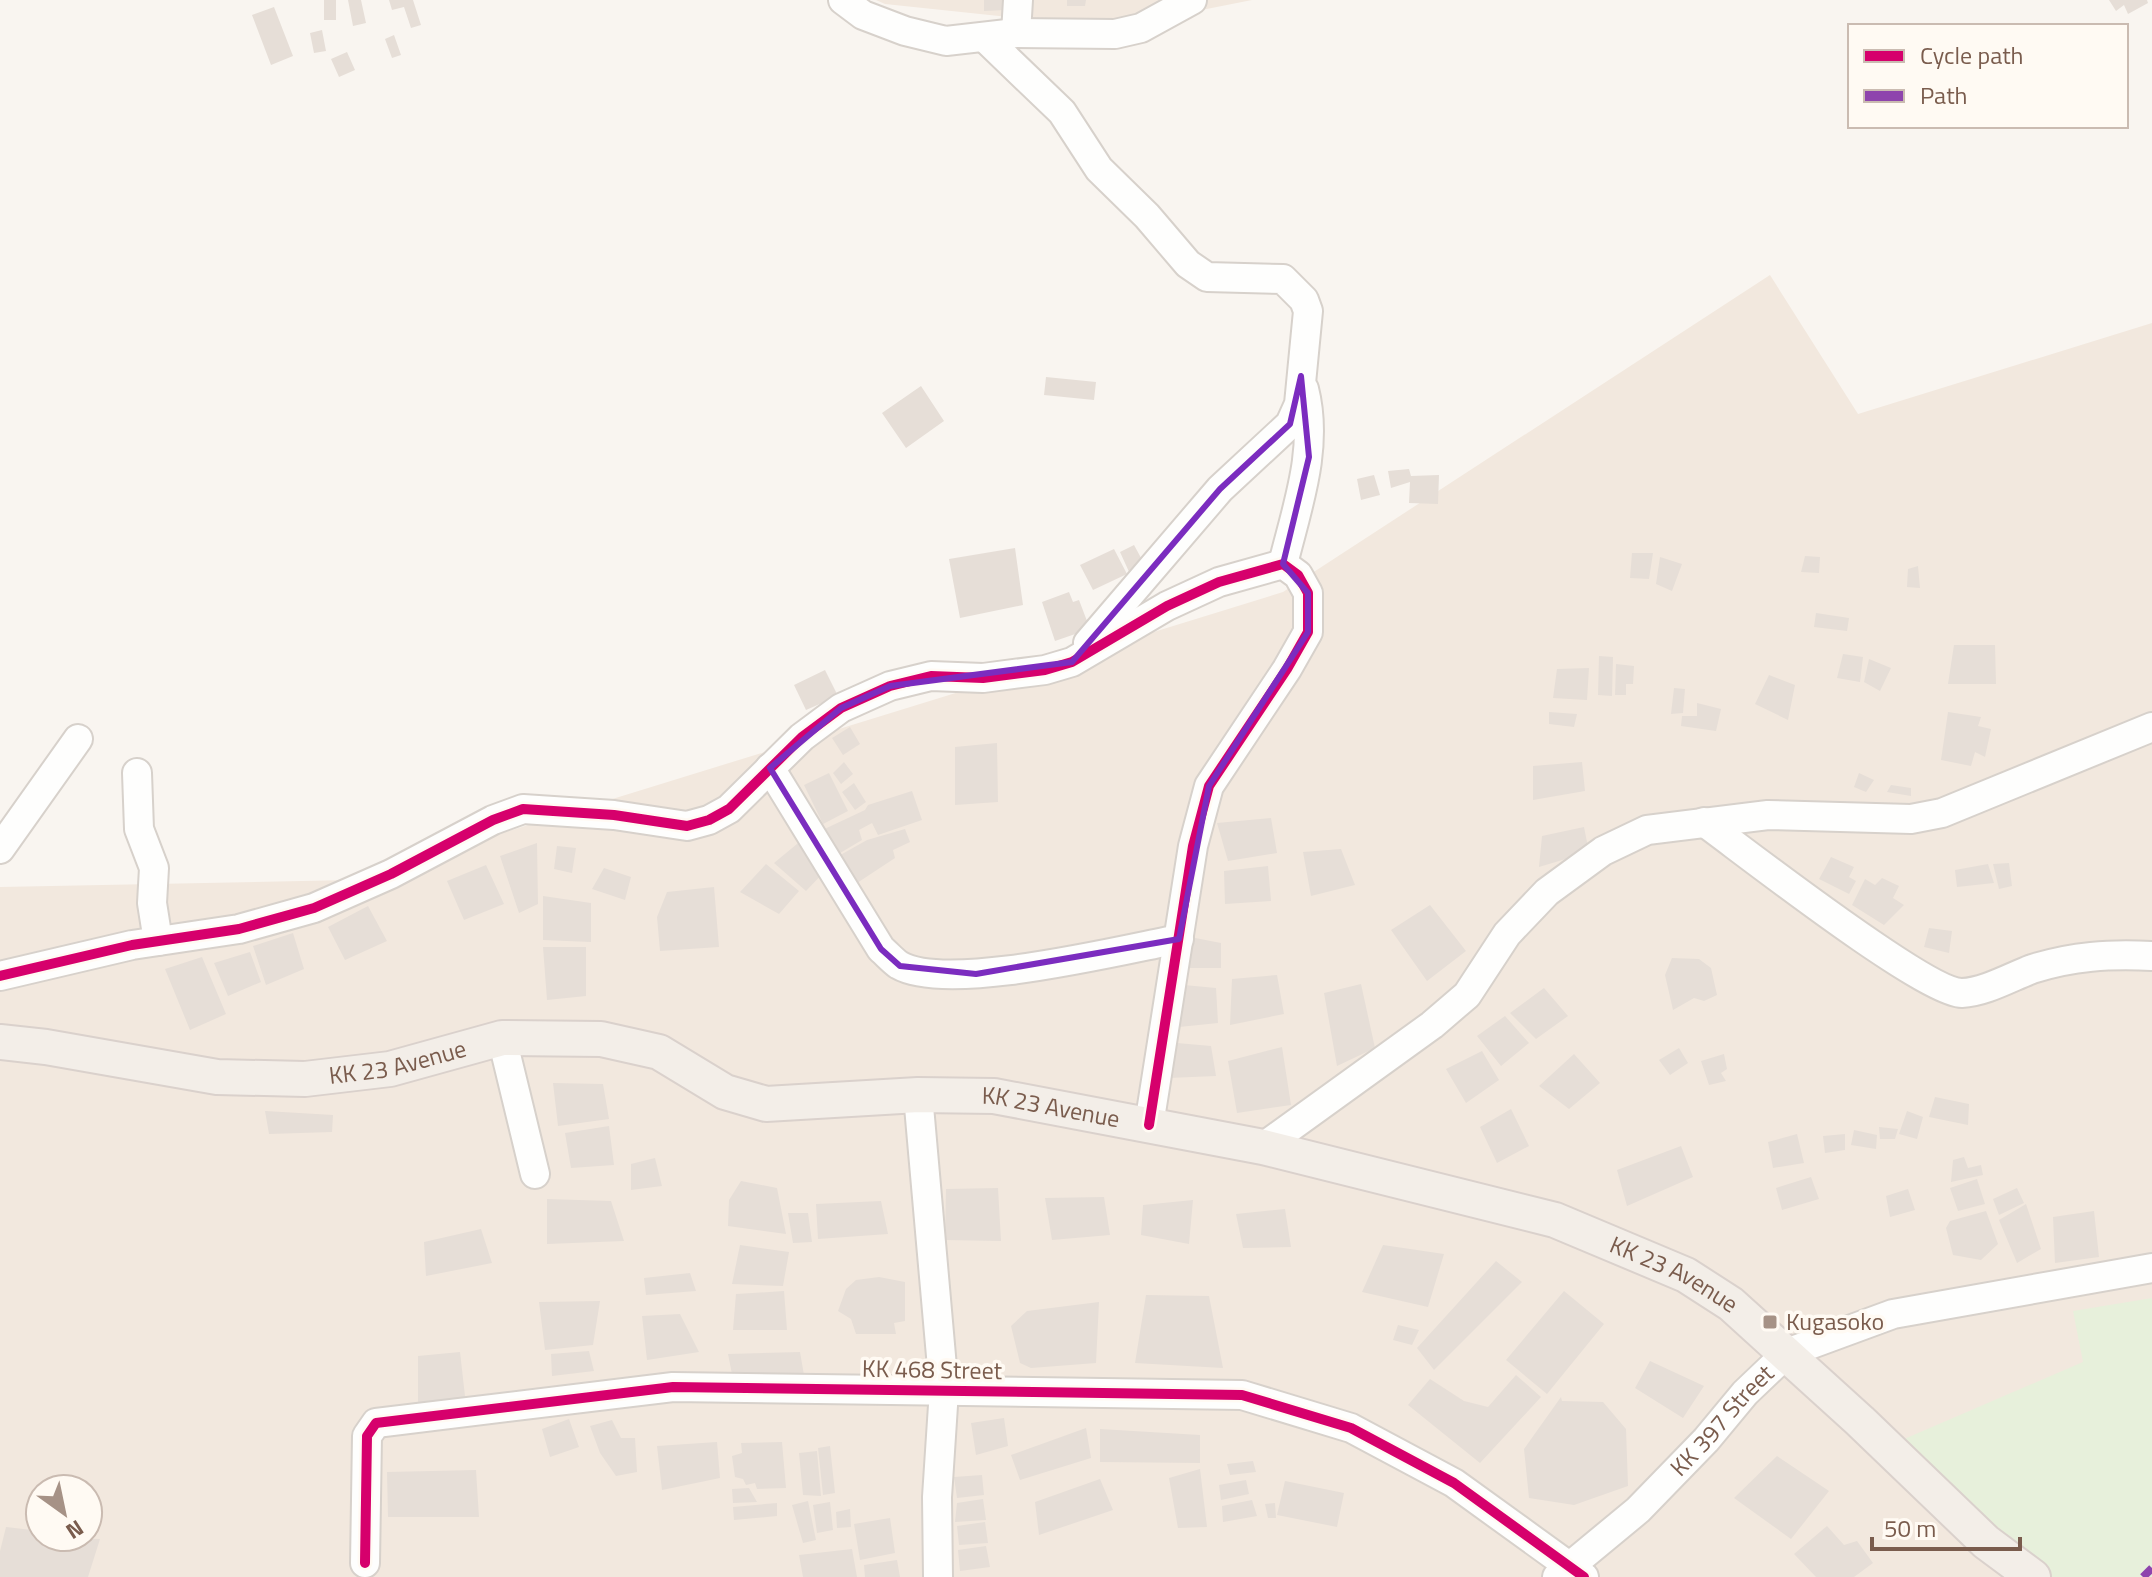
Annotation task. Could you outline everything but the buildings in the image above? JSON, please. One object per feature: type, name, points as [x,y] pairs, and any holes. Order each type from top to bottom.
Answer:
[{"type":"main road","name":"KK 23 Avenue","points":[[0,1042],[217,1077],[305,1079],[390,1069],[502,1038],[601,1039],[659,1052],[725,1092],[766,1104],[918,1095],[994,1096],[1263,1147],[1555,1220],[1686,1275],[1731,1304],[1986,1542],[2033,1577]]},
{"type":"street","points":[[843,0],[863,15],[905,31],[946,41],[1016,33],[1115,34],[1141,28],[1192,0]]},
{"type":"street","points":[[1016,33],[1018,0]]},
{"type":"street","points":[[985,38],[1051,101],[1099,169],[1147,216],[1188,264],[1207,277],[1283,279],[1308,311],[1299,404],[1290,424],[1220,489],[1072,662]]},
{"type":"street","points":[[1283,564],[1309,457],[1311,427],[1301,376]]},
{"type":"street","points":[[0,976],[158,941],[239,929],[314,908],[391,874],[493,820],[523,809],[614,815],[687,826],[709,820],[729,809],[802,737],[841,708],[890,686],[931,676],[983,678],[1045,670],[1072,662],[1167,606],[1219,582],[1283,564]]},
{"type":"street","points":[[1149,1125],[1193,846],[1209,786],[1308,632],[1308,593],[1298,575],[1283,564]]},
{"type":"street","points":[[1263,1147],[1432,1025],[1467,995],[1507,934],[1547,892],[1603,851],[1647,830],[1768,815],[1911,819],[1942,813],[2152,727]]},
{"type":"street","points":[[0,849],[78,739]]},
{"type":"street","points":[[770,768],[881,949],[900,966],[929,974],[976,974],[1179,939]]},
{"type":"street","points":[[137,773],[139,829],[154,868],[152,903],[158,941]]},
{"type":"street","points":[[1704,822],[1823,910],[1916,972],[1961,993],[2068,958],[2105,954],[2152,956]]},
{"type":"street","points":[[502,1038],[535,1174]]},
{"type":"street","points":[[918,1095],[944,1390],[937,1497],[938,1577]]},
{"type":"street","name":"KK 397 Street","points":[[1571,1574],[1638,1510],[1706,1440],[1745,1393],[1787,1353],[1893,1314],[2152,1268]]},
{"type":"street","name":"KK 468 Street","points":[[365,1563],[367,1436],[376,1423],[673,1387],[1242,1395],[1351,1428],[1454,1483],[1571,1574]]},
{"type":"highlighted area","points":[[1301,376],[1309,457],[1283,564],[1308,593],[1308,632],[1209,786],[1179,939],[976,974],[900,966],[881,949],[770,768],[841,708],[890,686],[1072,662],[1220,489],[1290,424]]},
{"type":"shaded area","points":[[876,0],[1252,0],[1111,28],[885,4]]},
{"type":"shaded area","points":[[1770,275],[1858,414],[2152,323],[2152,1577],[0,1577],[0,887],[350,880],[1283,592]]},
{"type":"green space","points":[[2152,1298],[2152,1577],[2046,1577],[1895,1443],[2083,1362],[2073,1311]]},
{"type":"marked path","points":[[2143,1577],[2152,1568]]},
{"type":"cycle path","points":[[0,976],[132,945],[239,929],[314,908],[391,874],[493,820],[523,809],[614,815],[687,826],[709,820],[729,809],[802,737],[841,708],[890,686],[931,676],[983,678],[1045,670],[1072,662],[1167,606],[1219,582],[1283,564],[1298,575],[1308,593],[1308,632],[1209,786],[1193,846],[1149,1125]]},
{"type":"cycle path","points":[[365,1563],[367,1436],[376,1423],[673,1387],[1242,1395],[1351,1428],[1454,1483],[1584,1577]]},
{"type":"place","name":"Kugasoko","points":[[1770,1322]]}]
